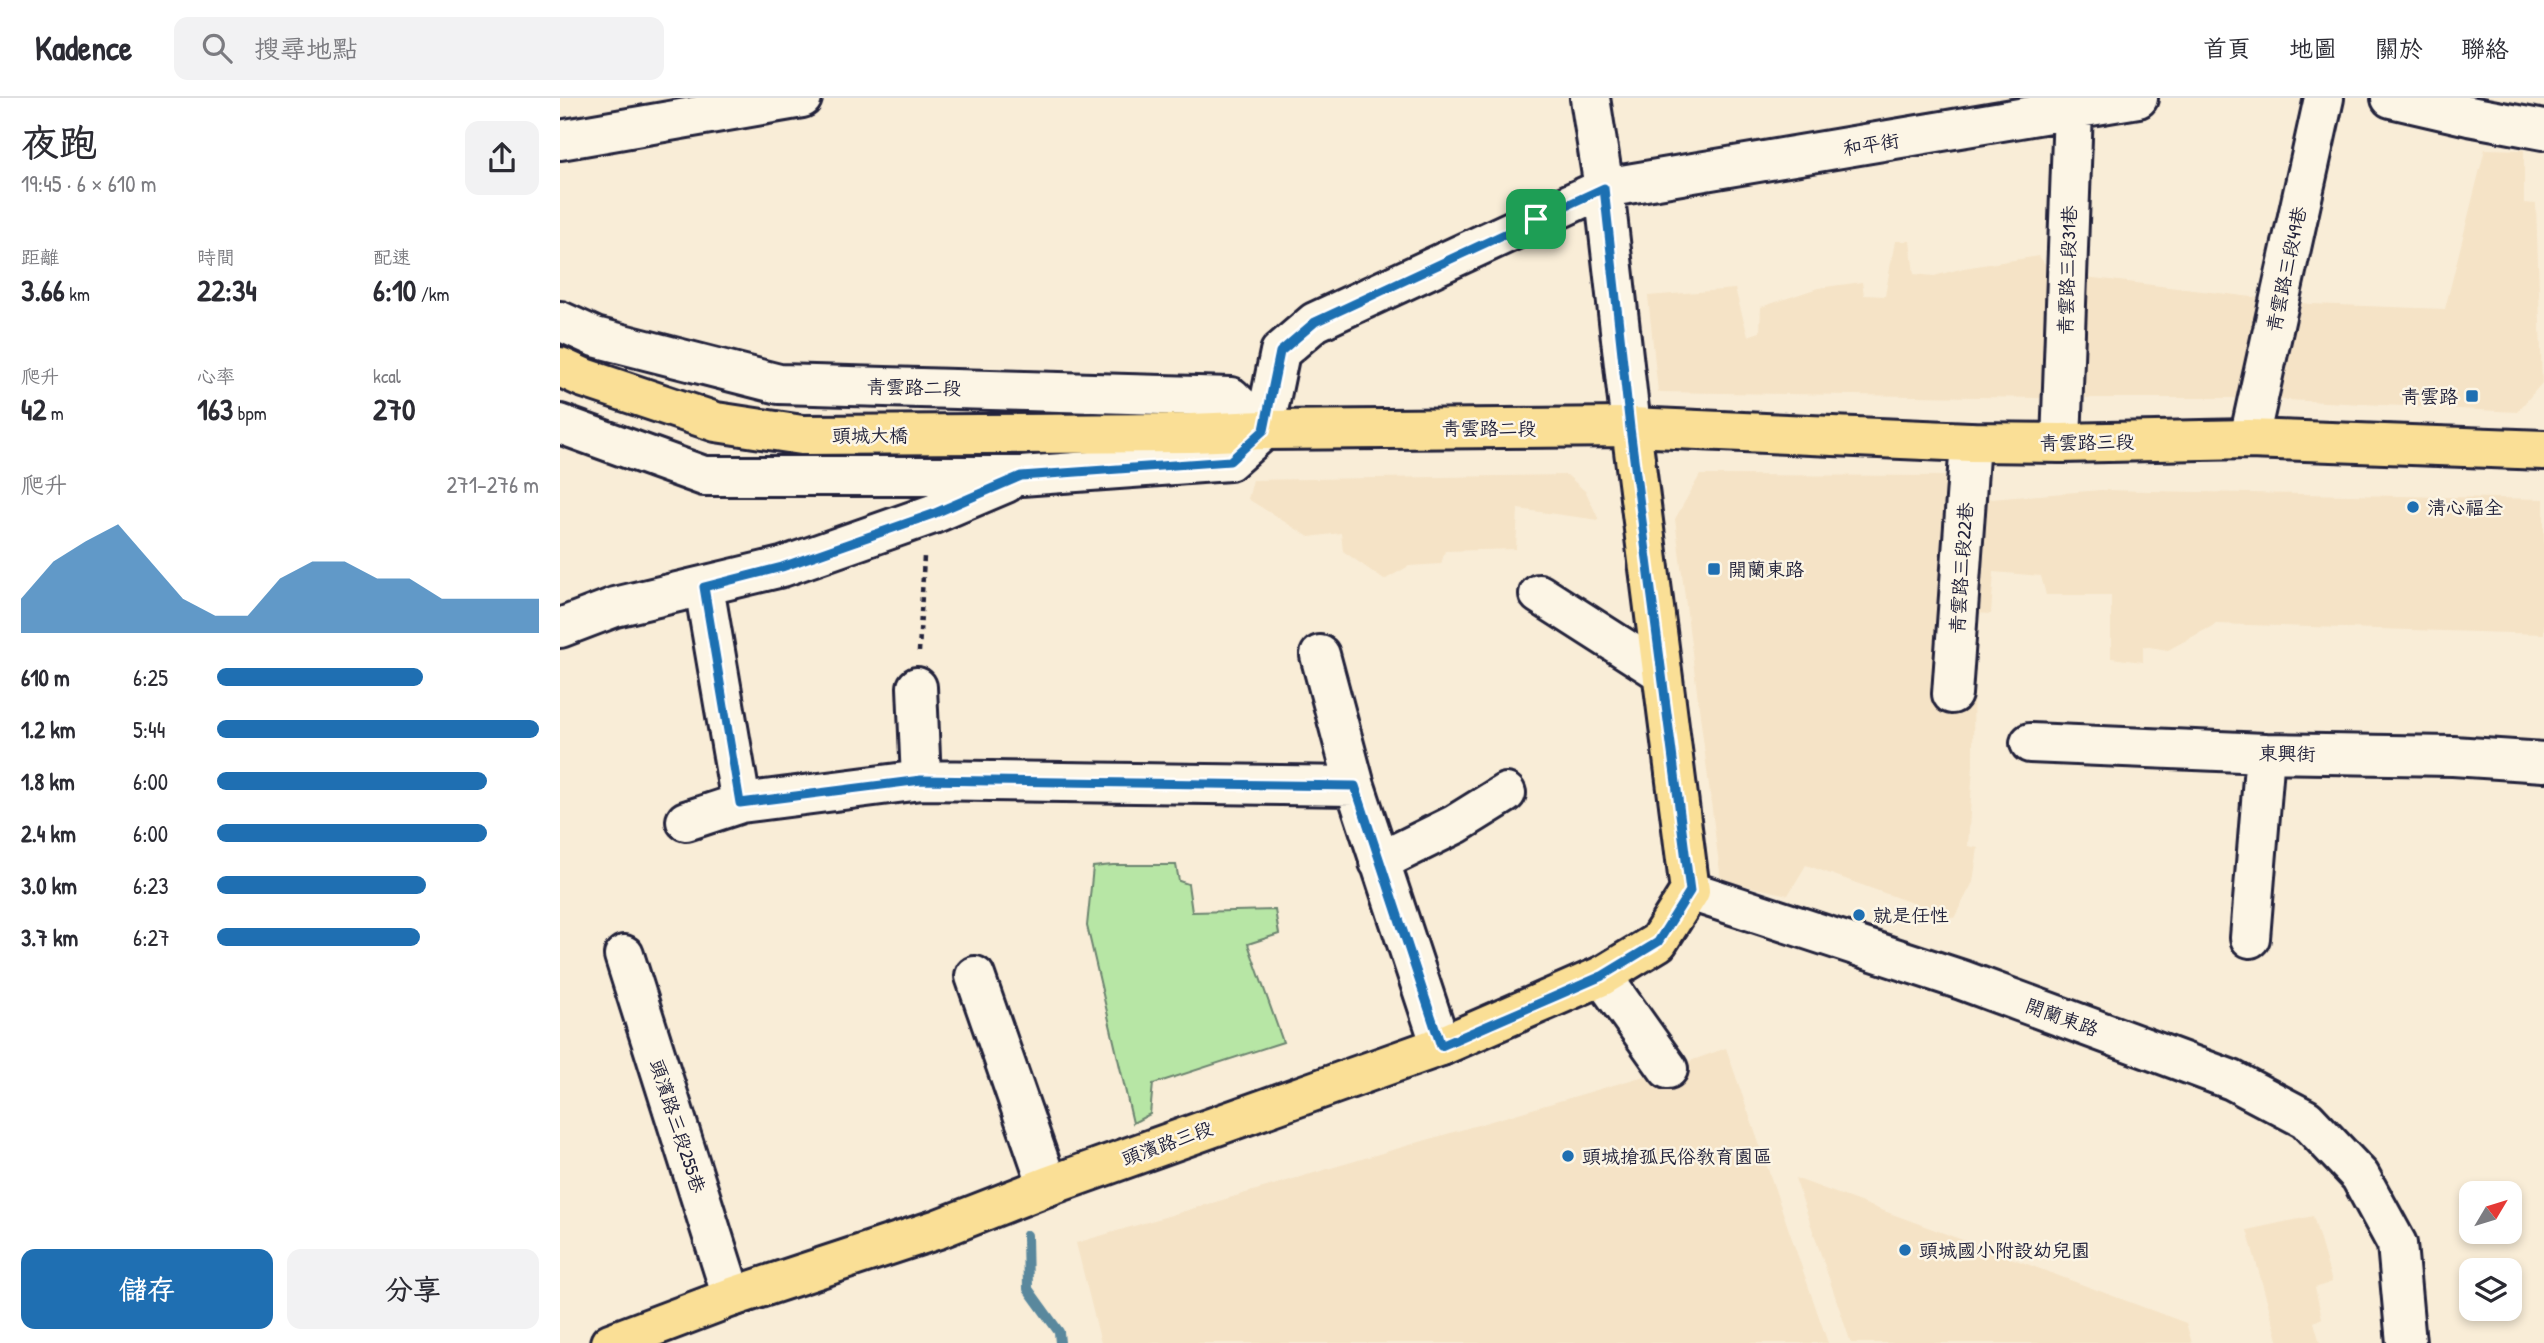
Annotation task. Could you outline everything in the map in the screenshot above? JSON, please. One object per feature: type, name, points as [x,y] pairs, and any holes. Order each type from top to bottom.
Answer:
[{"type":"main road","name":"頭城大橋","points":[[560,367],[584,378],[716,422],[802,435],[1191,433]]},
{"type":"main road","name":"青雲路三段","points":[[1630,428],[1969,442],[2249,439],[2544,450]]},
{"type":"main road","name":"青雲路二段","points":[[1191,433],[1264,430],[1630,428]]},
{"type":"main road","points":[[1630,428],[1690,891]]},
{"type":"main road","name":"頭濱路三段","points":[[610,1343],[732,1297],[938,1228],[1441,1046],[1602,976],[1658,942],[1690,891]]},
{"type":"street","points":[[560,140],[802,98]]},
{"type":"street","points":[[1590,98],[1604,188],[1630,428]]},
{"type":"street","name":"和平街","points":[[1264,430],[1280,352],[1315,322],[1604,188],[2071,104],[2138,98]]},
{"type":"street","name":"青雲路三段49巷","points":[[2249,439],[2324,98]]},
{"type":"street","points":[[2391,98],[2544,130]]},
{"type":"street","name":"青雲路三段31巷","points":[[2061,443],[2071,104]]},
{"type":"street","name":"青雲路二段","points":[[560,321],[595,337],[779,384],[1231,397],[1264,430]]},
{"type":"street","points":[[560,424],[704,476],[1021,476],[1230,461],[1264,430]]},
{"type":"street","name":"青雲路三段22巷","points":[[1952,694],[1969,442]]},
{"type":"street","points":[[560,628],[615,607],[782,567],[933,514],[1021,476]]},
{"type":"street","points":[[704,587],[740,803]]},
{"type":"street","points":[[1539,594],[1661,672]]},
{"type":"street","points":[[1320,655],[1355,786],[1441,1046]]},
{"type":"street","points":[[917,687],[921,780]]},
{"type":"street","name":"東興街","points":[[2030,743],[2265,753],[2454,756],[2544,762]]},
{"type":"street","points":[[2250,938],[2265,753]]},
{"type":"street","points":[[686,821],[740,803],[921,780],[1355,786]]},
{"type":"street","points":[[1379,862],[1456,824],[1506,793]]},
{"type":"street","name":"開蘭東路","points":[[1690,891],[1949,976],[2232,1080],[2306,1119],[2360,1176],[2397,1244],[2406,1343]]},
{"type":"street","name":"頭濱路三段255巷","points":[[624,955],[732,1297]]},
{"type":"street","points":[[975,976],[1048,1186]]},
{"type":"street","points":[[1602,976],[1668,1069]]},
{"type":"path","points":[[917,687],[925,548]]},
{"type":"shaded area","points":[[2485,149],[2524,150],[2524,203],[2536,204],[2542,383],[2517,412],[2247,398],[1658,392],[1648,296],[1735,289],[1748,336],[1760,332],[1761,307],[1818,288],[1862,282],[1864,295],[1885,296],[1895,241],[1910,241],[1914,274],[1934,276],[1964,268],[2039,256],[2052,273],[2311,304],[2445,309]]},
{"type":"shaded area","points":[[1567,475],[1586,492],[1599,520],[1518,509],[1516,549],[1445,551],[1441,564],[1409,566],[1384,580],[1343,551],[1341,533],[1309,537],[1248,499],[1253,480]]},
{"type":"shaded area","points":[[1700,475],[1952,476],[1991,499],[2101,490],[2544,499],[2544,634],[2216,624],[2168,650],[2143,646],[2143,662],[2111,658],[2111,595],[2046,595],[2041,576],[1994,572],[1991,614],[1974,613],[1973,765],[1968,846],[1978,848],[1973,882],[1954,918],[1806,865],[1788,895],[1721,880],[1675,519]]},
{"type":"shaded area","name":"頭城搶孤民俗教育園區","points":[[1726,1048],[1828,1343],[1101,1343],[1076,1243],[1668,1069]]},
{"type":"shaded area","name":"頭城國小附設幼兒園","points":[[1795,1178],[2186,1323],[2192,1343],[1851,1343]]},
{"type":"shaded area","points":[[2313,1216],[2332,1282],[2315,1288],[2322,1318],[2314,1322],[2320,1343],[2279,1343],[2247,1230]]},
{"type":"green space","points":[[1176,865],[1179,881],[1188,884],[1192,912],[1275,910],[1279,934],[1248,944],[1283,1042],[1153,1084],[1150,1114],[1133,1123],[1087,926],[1093,867]]},
{"type":"waterway","points":[[1027,1235],[1028,1289],[1059,1332],[1060,1343]]},
{"type":"place","name":"青雲路","points":[[2472,396]]},
{"type":"place","name":"清心福全","points":[[2413,507]]},
{"type":"place","name":"開蘭東路","points":[[1714,569]]},
{"type":"place","name":"就是任性","points":[[1859,915]]},
{"type":"place","name":"頭城搶孤民俗教育園區","points":[[1568,1156]]},
{"type":"place","name":"頭城國小附設幼兒園","points":[[1905,1250]]},
{"type":"route","points":[[1604,188],[1630,428],[1690,891],[1658,942],[1602,976],[1441,1046],[1355,786],[921,780],[740,803],[704,587],[782,567],[933,514],[1021,476],[1230,461],[1264,430],[1280,352],[1315,322],[1536,219],[1604,188]]}]
